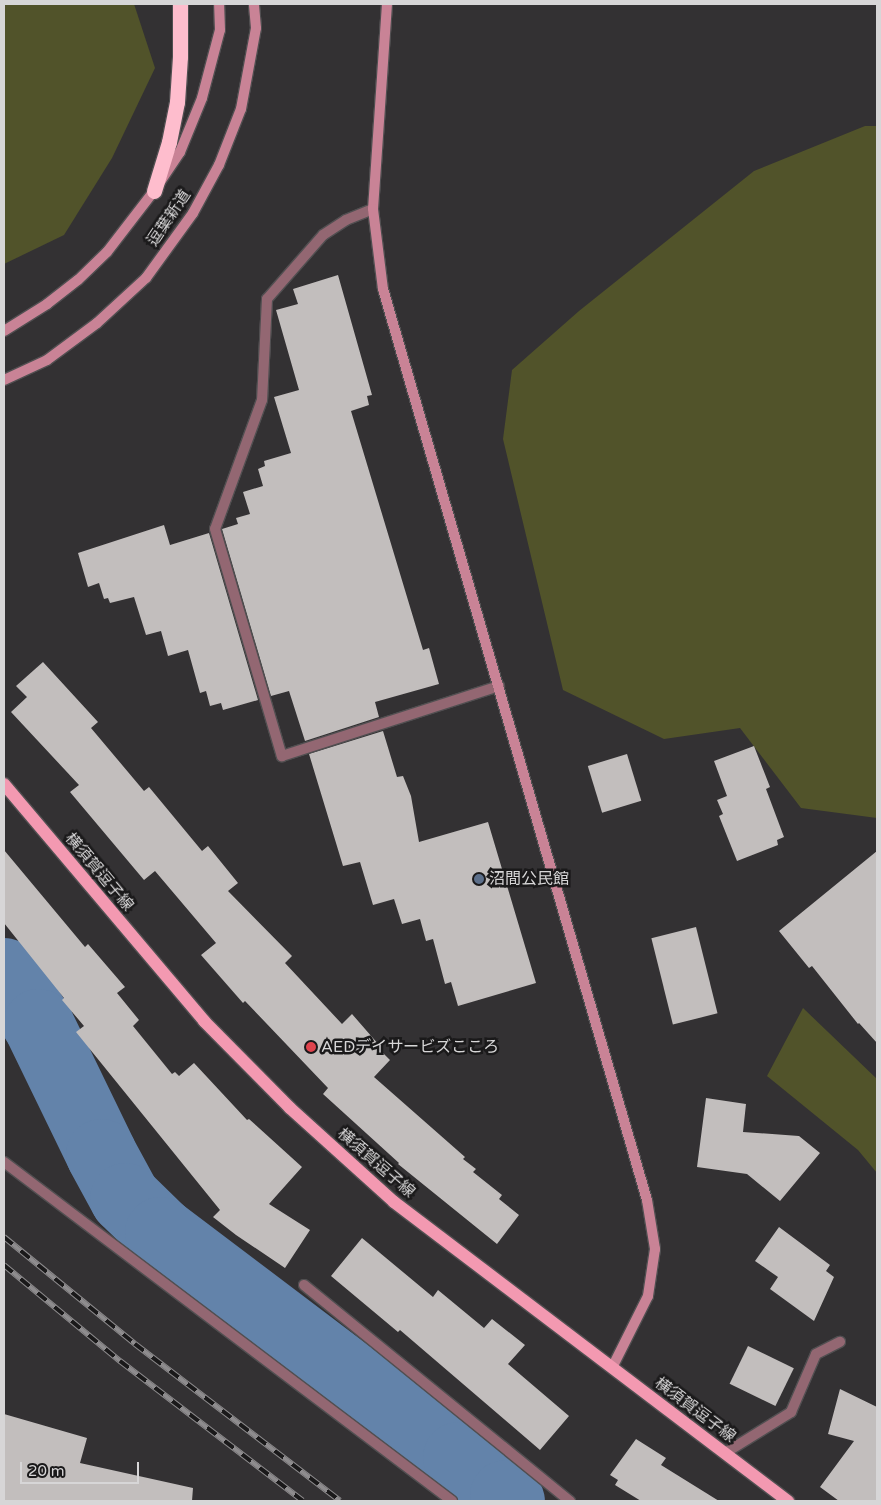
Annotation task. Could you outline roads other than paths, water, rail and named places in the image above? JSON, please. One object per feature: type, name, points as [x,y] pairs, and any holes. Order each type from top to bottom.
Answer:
[{"type":"highway","points":[[154,191],[169,142],[177,102],[180,56],[180,4]]},
{"type":"main road","name":"横須賀逗子線","points":[[4,784],[204,1021],[290,1108],[394,1202],[788,1501]]},
{"type":"street","name":"逗葉新道","points":[[4,331],[47,304],[78,280],[107,252],[154,191],[180,152],[202,98],[220,30],[219,4]]},
{"type":"street","name":"逗葉新道","points":[[4,380],[47,360],[96,323],[146,278],[193,213],[220,165],[241,109],[256,28],[254,4]]},
{"type":"street","points":[[387,4],[373,209],[383,289],[648,1210],[655,1249],[648,1296],[612,1368]]},
{"type":"street","points":[[373,209],[346,220],[323,234],[267,299],[262,400],[215,529],[282,756],[498,686]]},
{"type":"street","points":[[4,1162],[452,1501]]},
{"type":"street","points":[[304,1285],[570,1501]]},
{"type":"street","points":[[725,1453],[791,1412],[816,1354],[840,1342]]},
{"type":"waterway","points":[[4,973],[38,1024],[101,1154],[125,1198],[160,1232],[458,1457],[505,1495],[509,1501]]},
{"type":"railway","points":[[4,1237],[135,1344],[340,1501]]},
{"type":"railway","points":[[4,1265],[120,1361],[303,1501]]},
{"type":"place","name":"沼間公民館","points":[[479,879]]},
{"type":"place","name":"AEDデイサービズこころ","points":[[311,1047]]}]
